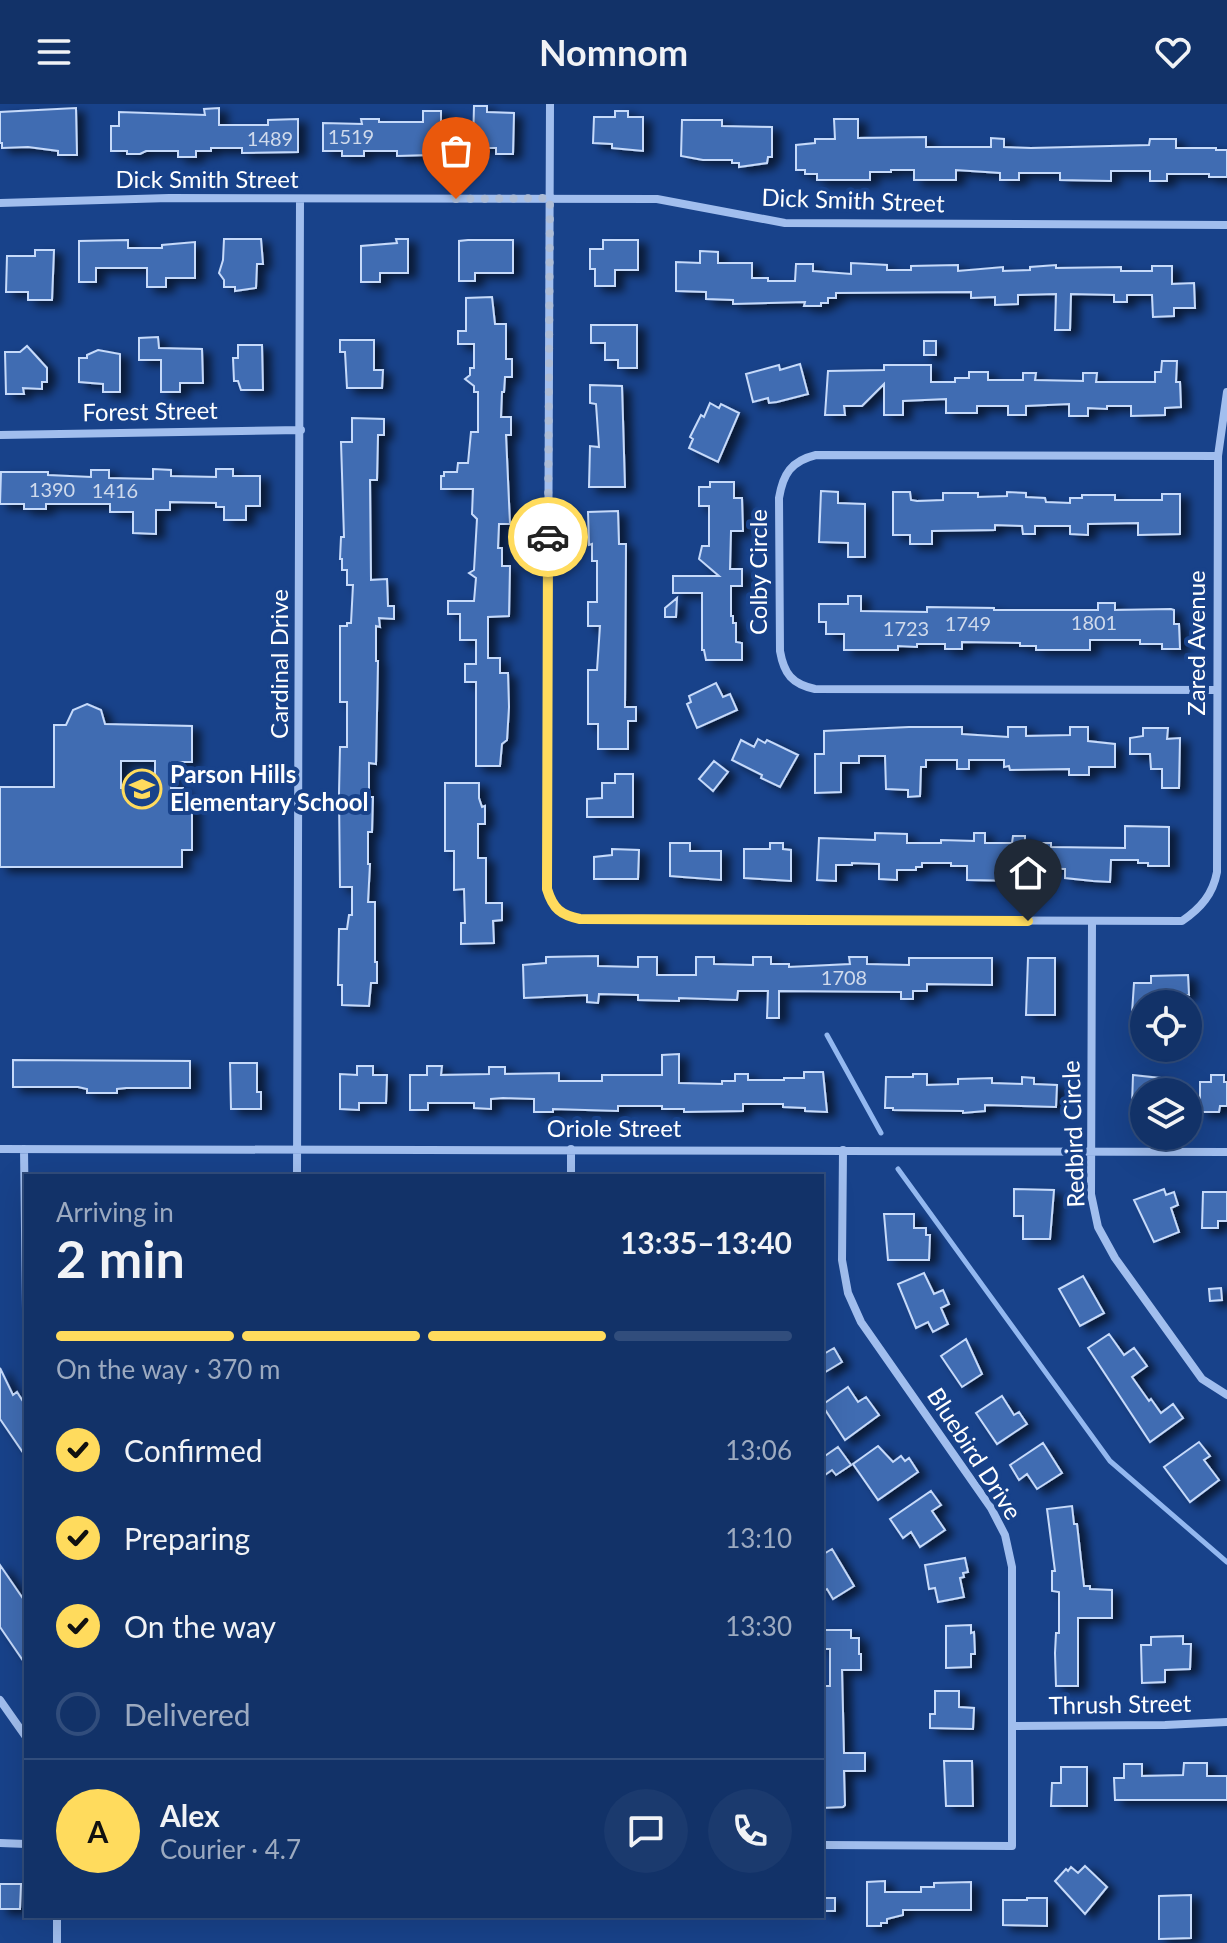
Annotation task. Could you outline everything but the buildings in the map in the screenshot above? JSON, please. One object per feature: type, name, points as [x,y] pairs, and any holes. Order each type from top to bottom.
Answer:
[{"type":"street","points":[[550,104],[547,889],[557,911],[580,919],[1092,922]]},
{"type":"street","name":"Dick Smith Street","points":[[0,203],[169,198],[550,198],[677,201],[785,223],[1227,225]]},
{"type":"street","name":"Cardinal Drive","points":[[297,1174],[300,200]]},
{"type":"street","name":"Zared Avenue","points":[[1092,922],[1182,921],[1194,913],[1210,894],[1217,872],[1218,456],[1227,392]]},
{"type":"street","name":"Forest Street","points":[[0,435],[301,430]]},
{"type":"street","name":"Colby Circle","points":[[1216,690],[815,689],[801,686],[789,678],[782,665],[780,651],[779,498],[788,469],[800,459],[816,455],[1218,456]]},
{"type":"street","name":"Redbird Circle","points":[[1092,922],[1091,1194],[1098,1227],[1115,1258],[1202,1379],[1227,1395]]},
{"type":"street","name":"Oriole Street","points":[[0,1149],[1227,1152]]},
{"type":"street","points":[[24,1149],[24,1174]]},
{"type":"street","points":[[571,1149],[571,1174]]},
{"type":"street","name":"Bluebird Drive","points":[[824,1845],[1012,1846],[1012,1567],[1005,1535],[991,1508],[861,1322],[848,1293],[842,1260],[843,1150]]},
{"type":"street","points":[[0,1700],[24,1734]]},
{"type":"street","name":"Thrush Street","points":[[1013,1726],[1227,1722]]},
{"type":"street","points":[[0,1843],[24,1844]]},
{"type":"street","points":[[57,1918],[57,1943]]},
{"type":"waterway","points":[[827,1035],[881,1133]]},
{"type":"waterway","points":[[898,1169],[1110,1461],[1227,1562]]},
{"type":"way so far","points":[[456,199],[550,198],[548,537]]},
{"type":"place","name":"Parson Hills Elementary School","points":[[142,789]]},
{"type":"route","points":[[548,537],[547,889],[557,911],[580,919],[1028,921]]}]
